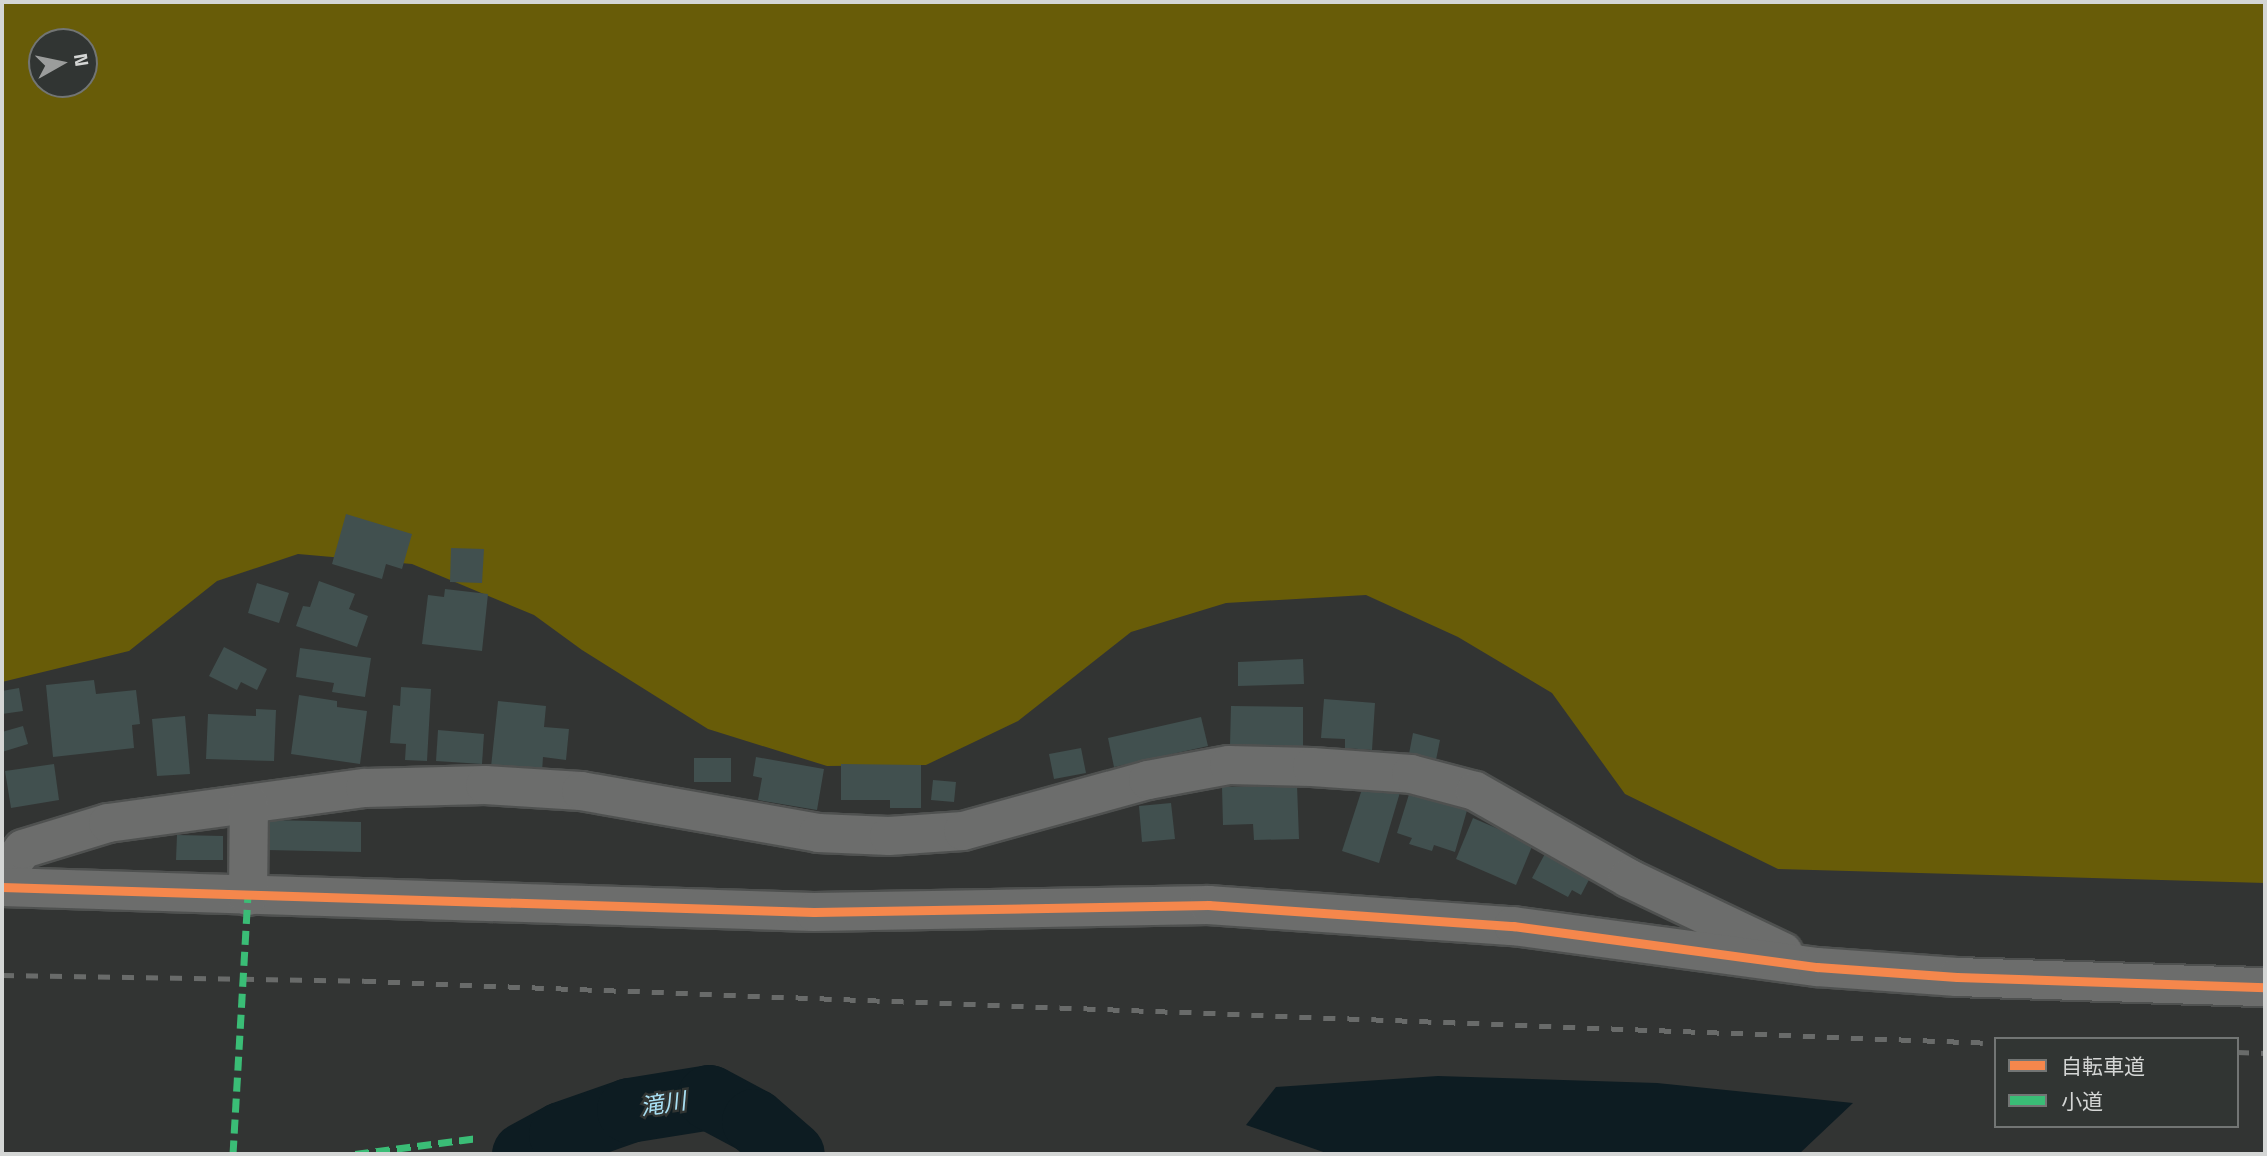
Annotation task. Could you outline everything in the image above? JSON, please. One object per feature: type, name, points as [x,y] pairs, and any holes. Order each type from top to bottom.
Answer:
[{"type":"street","points":[[2,877],[23,849],[108,823],[365,788],[485,785],[581,791],[818,833],[889,836],[963,831],[1148,780],[1229,765],[1411,774],[1475,791],[1629,878],[1816,967]]},
{"type":"street","points":[[248,896],[249,804]]},
{"type":"street","points":[[2,887],[814,912],[1209,905],[1513,926],[1816,967],[1957,977],[2265,987]]},
{"type":"shaded area","points":[[2,2],[2265,2],[2265,883],[1778,869],[1625,794],[1552,693],[1458,637],[1366,595],[1226,603],[1131,632],[1018,721],[926,765],[827,766],[708,729],[582,650],[534,615],[412,564],[298,554],[217,581],[129,651],[2,682]]},
{"type":"shaded area","points":[[1438,1076],[1657,1083],[1853,1103],[1799,1154],[1329,1154],[1246,1125],[1276,1087]]},
{"type":"building","points":[[346,514],[412,534],[402,569],[386,564],[382,579],[332,564]]},
{"type":"building","points":[[451,548],[484,549],[482,583],[450,582]]},
{"type":"building","points":[[319,581],[355,594],[349,609],[368,616],[357,647],[296,626],[303,606],[310,607]]},
{"type":"building","points":[[257,583],[289,593],[279,623],[248,613]]},
{"type":"building","points":[[445,589],[488,594],[482,651],[422,644],[428,595],[444,597]]},
{"type":"building","points":[[224,647],[267,669],[257,690],[241,682],[237,690],[209,676]]},
{"type":"building","points":[[300,648],[371,658],[365,697],[332,692],[334,683],[296,677]]},
{"type":"building","points":[[1303,659],[1304,684],[1238,686],[1238,662]]},
{"type":"building","points":[[94,680],[96,694],[136,690],[140,724],[132,725],[134,748],[53,757],[46,685]]},
{"type":"building","points":[[401,687],[431,689],[427,761],[405,760],[406,744],[390,743],[393,705],[400,706]]},
{"type":"building","points":[[19,688],[23,711],[2,714],[2,691]]},
{"type":"building","points":[[299,695],[337,701],[337,707],[367,711],[360,764],[291,754]]},
{"type":"building","points":[[1324,699],[1375,703],[1372,750],[1345,748],[1345,739],[1321,738]]},
{"type":"building","points":[[498,701],[546,706],[544,727],[569,729],[566,760],[543,757],[542,772],[491,767]]},
{"type":"building","points":[[1231,706],[1303,707],[1303,752],[1279,752],[1279,745],[1230,745]]},
{"type":"building","points":[[256,709],[276,710],[274,761],[206,759],[208,714],[256,716]]},
{"type":"building","points":[[185,716],[190,774],[157,776],[152,719]]},
{"type":"building","points":[[1201,717],[1208,746],[1114,767],[1108,738]]},
{"type":"building","points":[[23,726],[28,744],[2,752],[2,732]]},
{"type":"building","points":[[438,730],[484,734],[482,764],[436,761]]},
{"type":"building","points":[[1413,733],[1440,740],[1435,765],[1408,759]]},
{"type":"building","points":[[1081,748],[1086,773],[1054,779],[1049,754]]},
{"type":"building","points":[[756,757],[824,769],[817,810],[758,800],[762,778],[753,776]]},
{"type":"building","points":[[694,758],[731,758],[731,782],[694,782]]},
{"type":"building","points":[[54,764],[59,800],[11,808],[5,771]]},
{"type":"building","points":[[841,764],[921,765],[921,808],[890,808],[890,800],[841,800]]},
{"type":"building","points":[[933,780],[956,782],[954,802],[931,800]]},
{"type":"building","points":[[1297,785],[1299,839],[1254,840],[1253,824],[1223,825],[1222,787]]},
{"type":"building","points":[[1363,786],[1401,789],[1379,863],[1342,851]]},
{"type":"building","points":[[1410,791],[1468,807],[1455,852],[1434,845],[1432,851],[1409,844],[1412,838],[1397,833]]},
{"type":"building","points":[[1171,803],[1175,839],[1142,842],[1139,806]]},
{"type":"building","points":[[1473,818],[1533,844],[1516,885],[1456,859]]},
{"type":"building","points":[[268,820],[361,822],[361,852],[267,850]]},
{"type":"building","points":[[177,835],[223,836],[223,860],[176,860]]},
{"type":"building","points":[[1548,848],[1593,872],[1581,895],[1572,890],[1568,897],[1532,878]]},
{"type":"waterway","name":"滝川","points":[[524,1154],[561,1134],[629,1110],[709,1097],[754,1121],[792,1154]]},
{"type":"railway","points":[[2,975],[364,981],[1994,1043]]},
{"type":"railway","points":[[2239,1052],[2265,1053]]},
{"type":"marked path","points":[[233,1154],[248,896]]},
{"type":"marked path","points":[[355,1154],[478,1138]]},
{"type":"cycle path","points":[[2,887],[814,912],[1209,905],[1513,926],[1817,967],[1957,977],[2265,987]]}]
